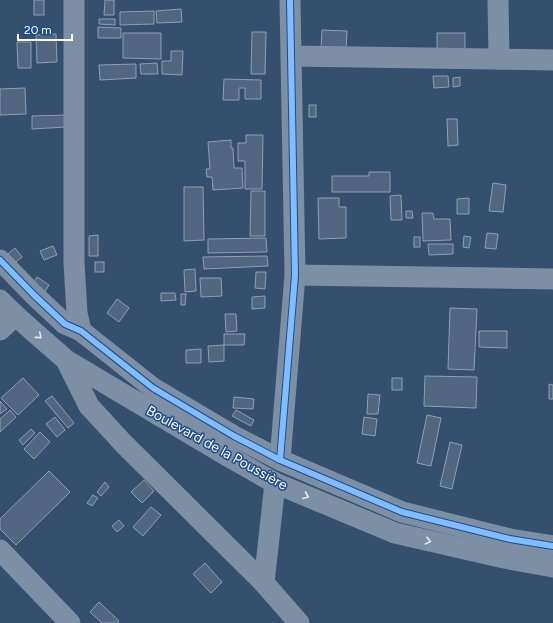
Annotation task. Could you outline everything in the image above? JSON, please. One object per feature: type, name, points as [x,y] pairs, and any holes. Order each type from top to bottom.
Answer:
[{"type":"street","points":[[74,0],[74,263],[77,312],[81,331]]},
{"type":"street","points":[[280,460],[295,275],[290,0]]},
{"type":"street","points":[[498,0],[499,59]]},
{"type":"street","points":[[291,56],[553,60]]},
{"type":"street","name":"Boulevard de la Poussière","points":[[0,260],[34,296],[65,324],[81,331],[153,388],[234,436],[280,460],[402,512],[510,539],[553,546]]},
{"type":"street","points":[[295,275],[553,279]]},
{"type":"street","name":"Boulevard de la Poussière","points":[[0,300],[15,316],[66,360],[275,483],[394,533],[504,558],[553,567]]},
{"type":"street","points":[[0,330],[15,316]]},
{"type":"street","points":[[66,360],[89,406],[123,443],[264,583],[292,621]]},
{"type":"street","points":[[264,583],[275,483]]},
{"type":"street","points":[[0,550],[70,623]]},
{"type":"building","points":[[34,0],[44,0],[44,15],[34,15]]},
{"type":"building","points":[[105,0],[114,0],[114,15],[104,15]]},
{"type":"building","points":[[181,9],[182,22],[157,23],[156,11]]},
{"type":"building","points":[[154,11],[154,24],[120,25],[120,12]]},
{"type":"building","points":[[99,19],[115,19],[115,25],[99,24]]},
{"type":"building","points":[[98,27],[121,28],[121,38],[98,38]]},
{"type":"building","points":[[322,30],[347,31],[346,50],[321,49]]},
{"type":"building","points":[[252,32],[266,32],[265,74],[251,74]]},
{"type":"building","points":[[123,33],[161,33],[161,59],[123,58]]},
{"type":"building","points":[[437,33],[465,33],[465,49],[437,49]]},
{"type":"building","points":[[56,34],[57,62],[37,63],[36,35]]},
{"type":"building","points":[[17,42],[31,42],[31,68],[18,68]]},
{"type":"building","points":[[171,51],[183,51],[182,75],[162,74],[162,61],[171,61]]},
{"type":"building","points":[[157,63],[158,74],[141,74],[140,64]]},
{"type":"building","points":[[136,64],[136,78],[100,80],[99,65]]},
{"type":"building","points":[[433,76],[448,76],[449,87],[434,88]]},
{"type":"building","points":[[460,77],[460,86],[453,87],[453,78]]},
{"type":"building","points":[[224,79],[261,80],[261,99],[245,99],[245,88],[239,88],[239,100],[223,100]]},
{"type":"building","points":[[25,88],[26,114],[0,115],[0,89]]},
{"type":"building","points":[[309,105],[316,105],[316,117],[309,117]]},
{"type":"building","points":[[66,115],[66,127],[32,129],[32,116]]},
{"type":"building","points":[[447,119],[457,119],[458,145],[448,146]]},
{"type":"building","points":[[246,135],[263,135],[262,189],[245,189],[245,161],[238,161],[238,143],[246,143]]},
{"type":"building","points":[[231,140],[234,168],[242,168],[243,188],[213,190],[212,177],[207,177],[206,169],[210,169],[208,142]]},
{"type":"building","points":[[369,172],[390,172],[390,192],[332,192],[332,176],[369,176]]},
{"type":"building","points":[[493,183],[506,185],[503,212],[489,211]]},
{"type":"building","points":[[184,187],[203,187],[204,240],[184,241]]},
{"type":"building","points":[[251,191],[265,191],[265,236],[250,236]]},
{"type":"building","points":[[401,195],[402,220],[391,220],[390,196]]},
{"type":"building","points":[[318,198],[339,198],[339,207],[346,207],[346,238],[319,239]]},
{"type":"building","points":[[469,198],[469,214],[457,214],[457,199]]},
{"type":"building","points":[[406,211],[412,211],[413,218],[406,218]]},
{"type":"building","points":[[422,213],[433,213],[434,219],[450,219],[451,240],[423,241]]},
{"type":"building","points":[[487,233],[498,234],[496,249],[485,248]]},
{"type":"building","points":[[98,235],[98,256],[89,256],[89,236]]},
{"type":"building","points":[[464,236],[471,237],[469,248],[463,247]]},
{"type":"building","points":[[414,237],[420,237],[420,247],[414,247]]},
{"type":"building","points":[[266,238],[267,252],[208,253],[208,239]]},
{"type":"building","points":[[428,244],[453,244],[453,254],[429,255]]},
{"type":"building","points":[[53,246],[57,255],[44,260],[40,251]]},
{"type":"building","points":[[15,248],[22,257],[16,262],[8,254]]},
{"type":"building","points":[[267,256],[268,266],[204,269],[203,257]]},
{"type":"building","points":[[95,262],[104,262],[104,272],[95,272]]},
{"type":"building","points":[[195,269],[196,291],[185,292],[184,270]]},
{"type":"building","points":[[256,272],[266,272],[265,289],[255,288]]},
{"type":"building","points":[[37,277],[49,285],[44,293],[32,285]]},
{"type":"building","points":[[200,278],[221,278],[222,296],[201,297]]},
{"type":"building","points":[[161,293],[175,293],[176,300],[161,301]]},
{"type":"building","points":[[181,294],[186,294],[185,305],[181,305]]},
{"type":"building","points":[[265,296],[265,308],[252,309],[252,297]]},
{"type":"building","points":[[117,299],[129,308],[119,322],[107,313]]},
{"type":"building","points":[[450,308],[477,309],[474,370],[448,369]]},
{"type":"building","points":[[225,314],[236,314],[237,331],[226,332]]},
{"type":"building","points":[[479,331],[507,331],[507,348],[479,347]]},
{"type":"building","points":[[224,334],[245,334],[244,345],[224,345]]},
{"type":"building","points":[[224,345],[224,361],[209,362],[208,346]]},
{"type":"building","points":[[201,349],[201,363],[186,363],[186,350]]},
{"type":"building","points":[[425,376],[477,377],[476,408],[424,406]]},
{"type":"building","points":[[23,378],[39,395],[18,415],[1,398]]},
{"type":"building","points":[[392,378],[402,378],[402,390],[392,390]]},
{"type":"building","points":[[549,384],[553,385],[553,399],[549,399]]},
{"type":"building","points":[[368,394],[380,395],[378,414],[367,414]]},
{"type":"building","points":[[52,396],[74,423],[68,428],[45,401]]},
{"type":"building","points":[[234,397],[254,399],[253,409],[233,408]]},
{"type":"building","points":[[0,401],[7,409],[0,414]]},
{"type":"building","points":[[10,410],[16,417],[0,432],[0,419]]},
{"type":"building","points":[[236,410],[254,420],[251,426],[232,416]]},
{"type":"building","points":[[427,415],[441,418],[431,466],[417,463]]},
{"type":"building","points":[[55,417],[65,430],[57,437],[46,424]]},
{"type":"building","points":[[364,417],[377,419],[375,436],[362,434]]},
{"type":"building","points":[[31,429],[35,433],[23,445],[19,440]]},
{"type":"building","points":[[40,432],[50,442],[34,459],[24,449]]},
{"type":"building","points":[[450,442],[462,445],[452,489],[440,486]]},
{"type":"building","points":[[49,471],[70,492],[16,545],[0,529],[0,519]]},
{"type":"building","points":[[144,480],[154,491],[142,503],[131,492]]},
{"type":"building","points":[[105,482],[109,487],[101,496],[97,492]]},
{"type":"building","points":[[93,495],[98,498],[92,506],[87,503]]},
{"type":"building","points":[[151,507],[161,515],[143,536],[133,527]]},
{"type":"building","points":[[119,520],[124,526],[117,532],[112,526]]},
{"type":"building","points":[[205,563],[222,582],[211,593],[193,574]]},
{"type":"building","points":[[99,602],[119,621],[117,623],[102,623],[90,612]]},
{"type":"cycle path","points":[[280,460],[295,275],[290,0]]},
{"type":"cycle path","points":[[0,260],[65,324],[81,331],[153,388],[234,436],[280,460],[402,512],[510,539],[553,546]]}]
